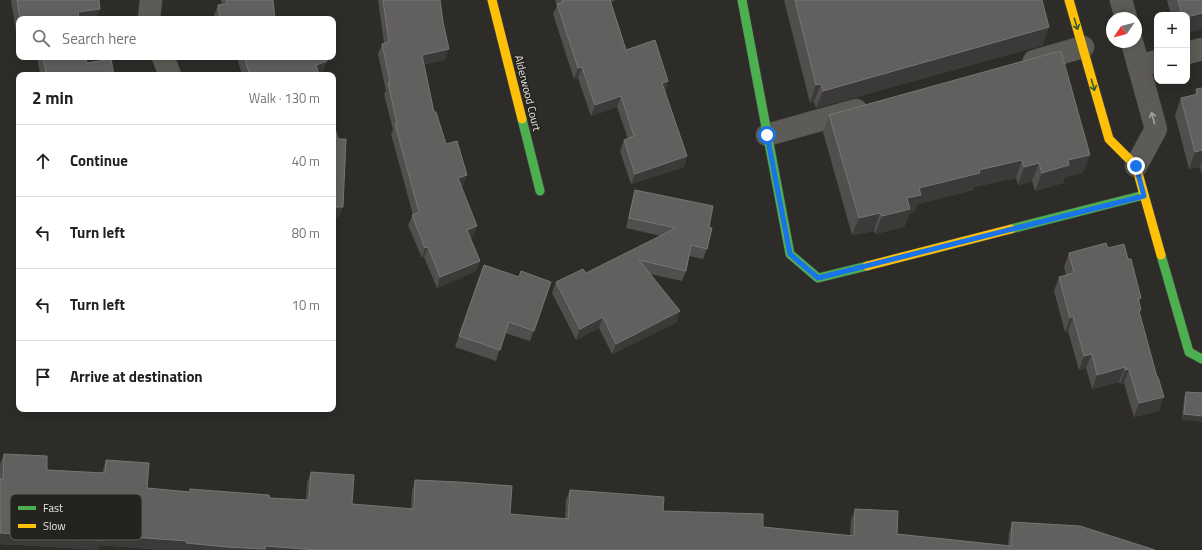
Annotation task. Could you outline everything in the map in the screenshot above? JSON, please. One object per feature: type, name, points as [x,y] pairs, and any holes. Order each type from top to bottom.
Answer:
[{"type":"street","points":[[149,16],[151,0]]},
{"type":"street","name":"Alderwood Court","points":[[492,0],[540,191]]},
{"type":"street","points":[[742,0],[790,254],[818,278],[1144,196]]},
{"type":"street","points":[[1069,0],[1109,139],[1136,166],[1189,352],[1202,359]]},
{"type":"street","points":[[1121,0],[1124,12]]},
{"type":"street","points":[[1014,67],[1083,48]]},
{"type":"street","points":[[1136,166],[1156,129],[1148,63],[1137,48]]},
{"type":"street","points":[[1190,52],[1202,49]]},
{"type":"street","points":[[164,60],[169,72]]},
{"type":"street","points":[[767,135],[875,105]]},
{"type":"building","points":[[17,0],[99,0],[100,9],[78,12],[79,16],[20,16]]},
{"type":"building","points":[[226,0],[273,0],[275,16],[220,16],[218,5],[227,4]]},
{"type":"building","points":[[383,0],[440,0],[449,49],[422,55],[434,112],[436,112],[446,144],[457,141],[467,175],[458,178],[477,226],[467,230],[480,261],[440,277],[428,247],[425,248],[412,215],[419,212],[395,124],[397,123],[388,83],[390,82],[382,44],[389,42]]},
{"type":"building","points":[[562,0],[610,0],[626,50],[655,40],[668,81],[662,83],[687,156],[635,174],[624,140],[634,136],[621,96],[595,105],[582,67],[578,68],[557,4],[563,2]]},
{"type":"building","points":[[795,0],[1042,0],[1049,27],[823,91],[821,84],[816,85]]},
{"type":"building","points":[[1178,0],[1202,0],[1202,13],[1190,16],[1190,12],[1181,12]]},
{"type":"building","points":[[1061,51],[1090,155],[1068,160],[1069,165],[1042,173],[1039,163],[1024,167],[1022,160],[979,170],[980,173],[919,188],[921,195],[907,198],[910,209],[882,216],[880,213],[859,218],[829,115]]},
{"type":"building","points":[[44,60],[86,60],[87,63],[111,60],[113,72],[46,72]]},
{"type":"building","points":[[245,60],[327,61],[316,65],[318,72],[249,72]]},
{"type":"building","points":[[1202,88],[1202,150],[1195,152],[1181,98],[1198,94],[1196,89]]},
{"type":"building","points":[[336,132],[338,139],[346,139],[343,207],[336,207]]},
{"type":"building","points":[[635,190],[713,206],[709,227],[712,228],[707,249],[691,245],[686,271],[639,260],[680,311],[616,344],[603,317],[580,329],[556,282],[583,269],[586,273],[676,228],[629,218]]},
{"type":"building","points":[[1106,243],[1108,248],[1124,244],[1128,259],[1131,259],[1141,298],[1138,298],[1141,310],[1139,311],[1164,397],[1139,403],[1129,369],[1125,370],[1125,367],[1097,375],[1092,354],[1084,356],[1073,316],[1070,318],[1059,277],[1074,273],[1069,253]]},
{"type":"building","points":[[484,265],[519,277],[521,271],[551,282],[534,331],[509,322],[500,350],[459,336]]},
{"type":"building","points":[[1186,392],[1202,393],[1202,416],[1184,414]]},
{"type":"building","points":[[4,454],[47,456],[47,470],[105,473],[106,460],[149,463],[147,488],[190,492],[190,489],[269,495],[270,498],[309,500],[311,472],[354,475],[352,504],[414,509],[415,480],[459,482],[512,486],[510,514],[568,519],[570,490],[664,497],[663,511],[763,514],[763,527],[854,536],[855,509],[898,511],[897,534],[1011,546],[1012,522],[1080,526],[1155,550],[317,550],[265,546],[265,549],[227,547],[186,543],[187,541],[142,538],[142,494],[10,494],[10,534],[0,533],[0,479],[3,479]]},
{"type":"traffic: fast","points":[[742,0],[790,254],[818,278],[867,266]]},
{"type":"traffic: fast","points":[[522,119],[540,191]]},
{"type":"traffic: fast","points":[[1011,229],[1144,195]]},
{"type":"traffic: fast","points":[[1161,255],[1189,352],[1202,359]]},
{"type":"traffic: slow","points":[[492,0],[522,119]]},
{"type":"traffic: slow","points":[[1069,0],[1109,139],[1136,166],[1161,255]]},
{"type":"traffic: slow","points":[[867,266],[1011,229]]},
{"type":"route","points":[[767,135],[790,254],[818,278],[1144,196],[1136,166]]}]
